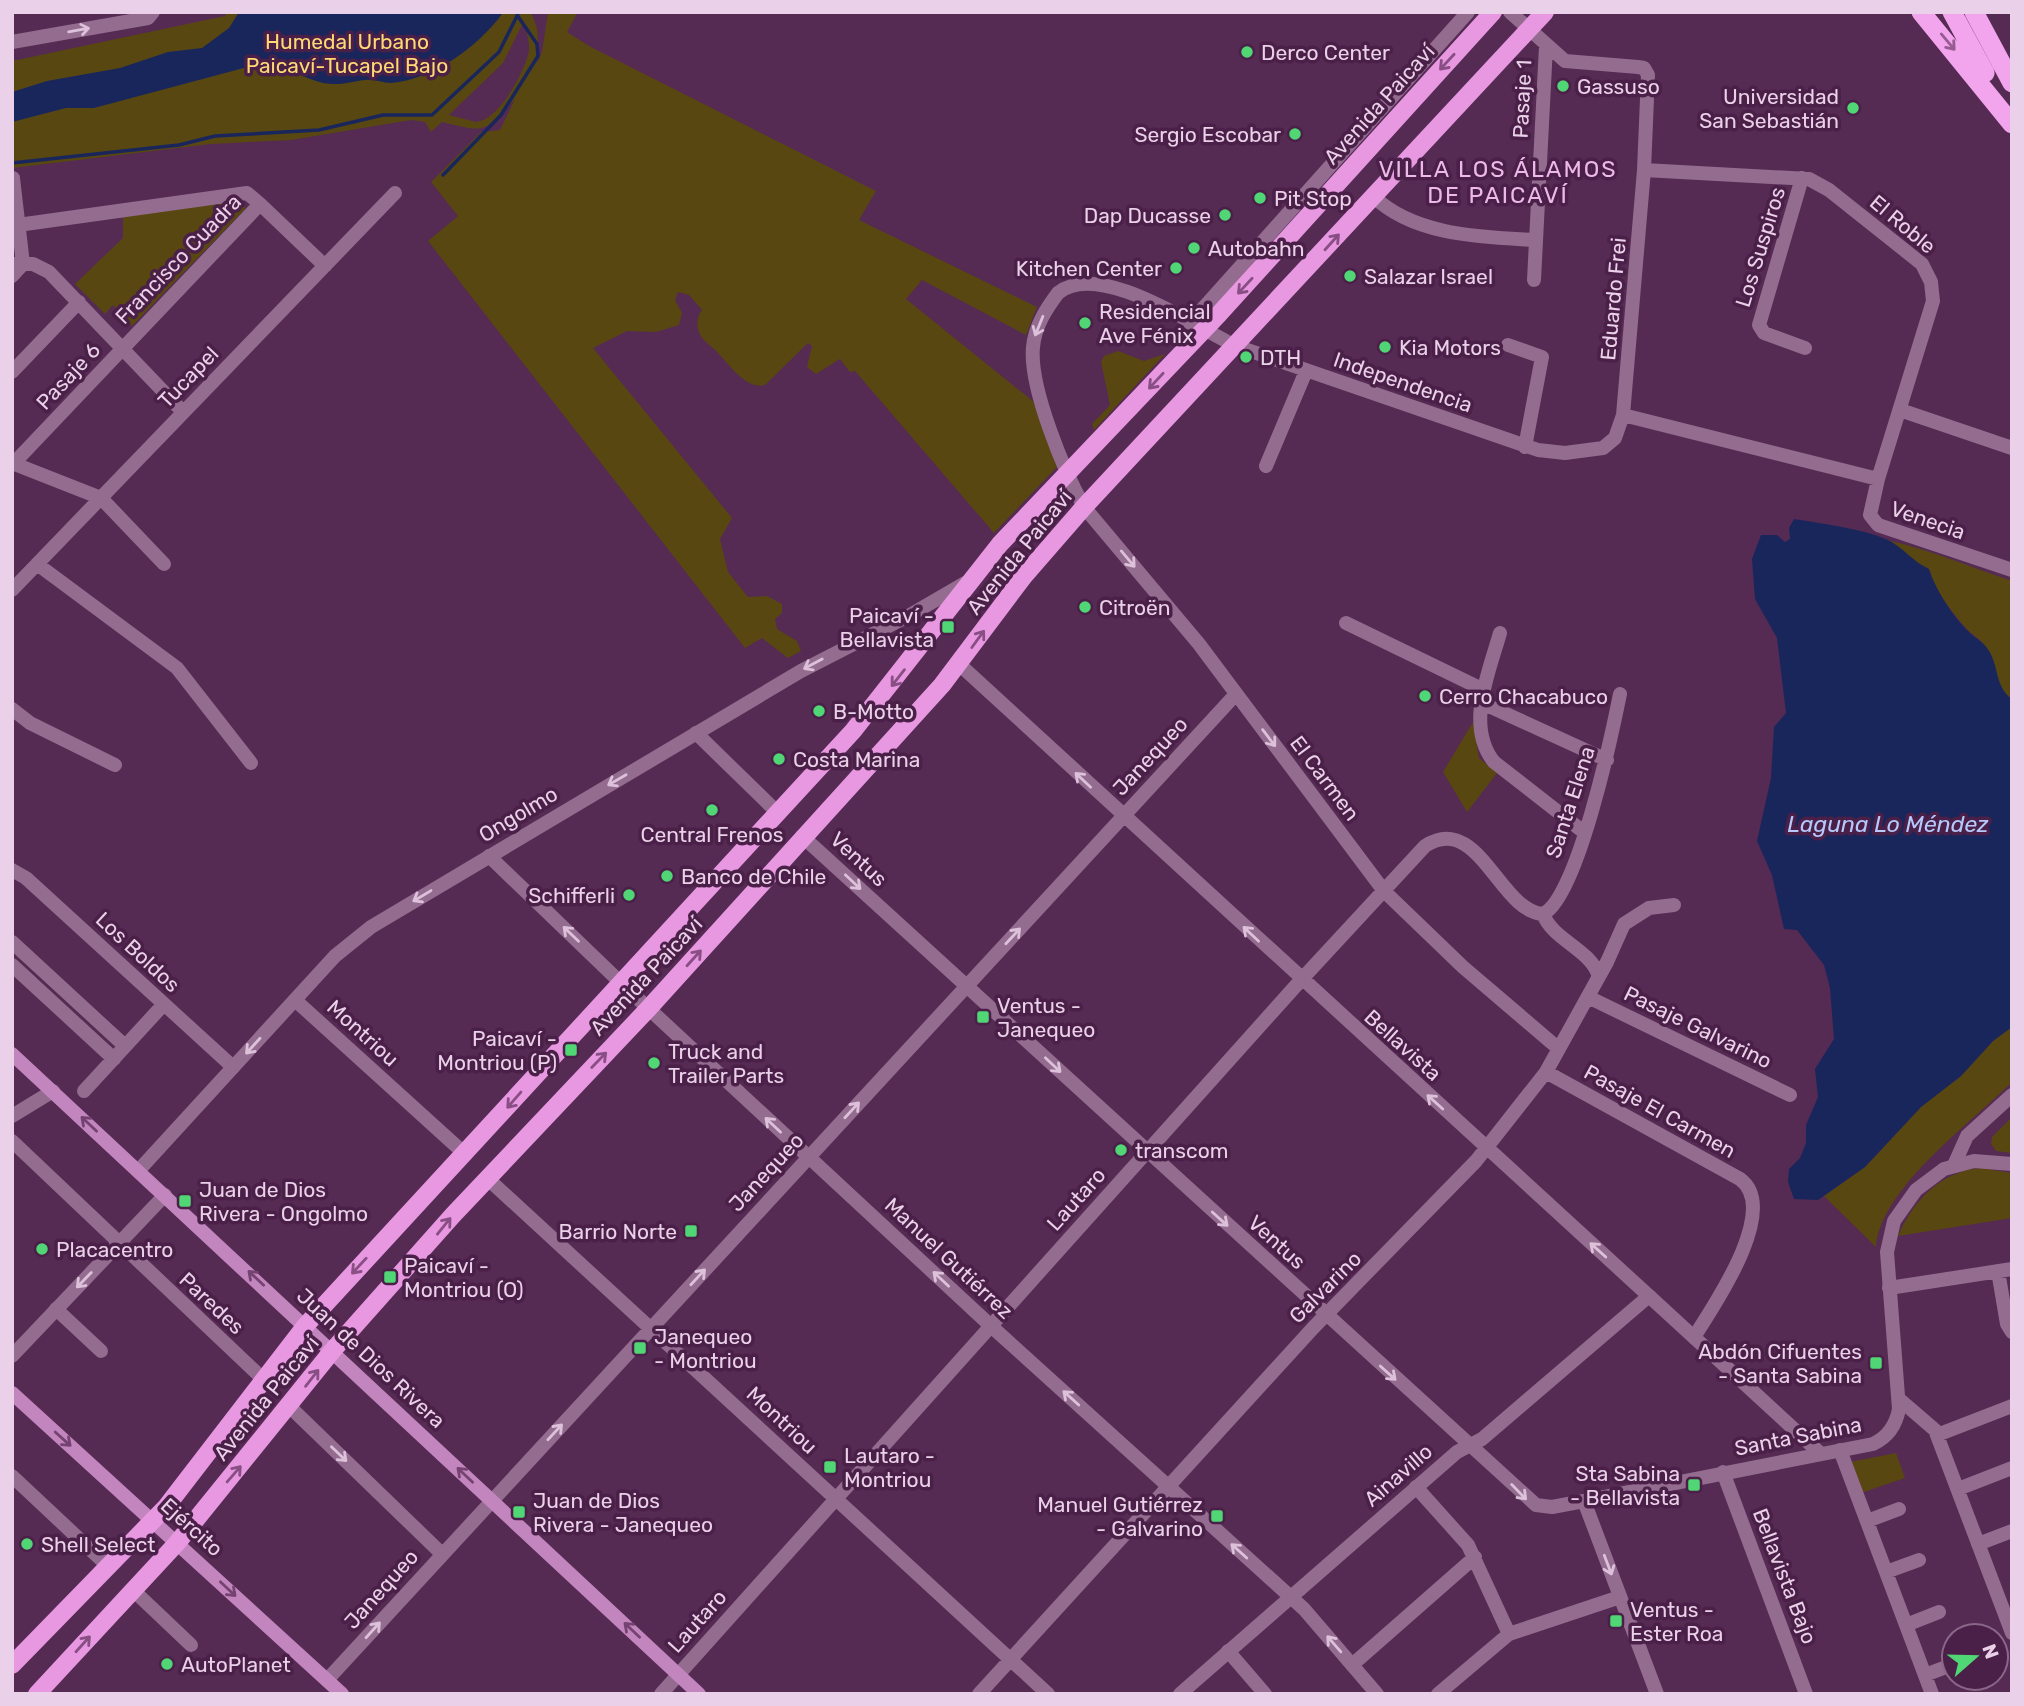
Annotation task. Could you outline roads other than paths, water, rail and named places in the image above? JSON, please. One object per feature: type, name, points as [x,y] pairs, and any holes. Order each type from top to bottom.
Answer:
[{"type":"highway","points":[[1921,12],[2012,123]]},
{"type":"highway","points":[[1952,12],[2012,123]]},
{"type":"highway","points":[[1974,12],[2011,81]]},
{"type":"main road","name":"Avenida Paicaví","points":[[12,1665],[153,1521],[306,1325],[778,813],[885,693],[1000,544],[1066,475],[1197,327],[1493,12]]},
{"type":"main road","name":"Avenida Paicaví","points":[[37,1694],[177,1543],[333,1350],[487,1178],[648,1009],[959,664],[1024,576],[1084,507],[1545,12]]},
{"type":"main road","name":"Juan de Dios Rivera","points":[[12,1054],[333,1350],[699,1694]]},
{"type":"main road","name":"Ejército","points":[[12,1393],[342,1694]]},
{"type":"street","points":[[12,42],[148,18],[153,12]]},
{"type":"street","name":"Avenida Paicaví","points":[[1197,327],[1455,20],[1468,12]]},
{"type":"street","points":[[1510,12],[1546,46]]},
{"type":"street","name":"Eduardo Frei","points":[[1546,46],[1560,58],[1574,63],[1638,66],[1646,70],[1650,82],[1623,415]]},
{"type":"street","name":"Pasaje 1","points":[[1534,280],[1546,46]]},
{"type":"street","name":"El Roble","points":[[1644,170],[1802,177],[1829,190],[1912,255],[1928,273],[1933,301],[1878,479]]},
{"type":"street","name":"Los Suspiros","points":[[1802,177],[1759,329],[1805,348]]},
{"type":"street","points":[[12,276],[18,264],[18,225],[13,178]]},
{"type":"street","points":[[18,225],[247,193],[260,204]]},
{"type":"street","name":"Tucapel","points":[[12,590],[395,193]]},
{"type":"street","points":[[1373,196],[1402,217],[1462,235],[1535,240]]},
{"type":"street","name":"Francisco Cuadra","points":[[123,348],[260,204],[325,266]]},
{"type":"street","points":[[18,264],[43,268],[79,302],[183,412]]},
{"type":"street","name":"Independencia","points":[[1084,507],[1066,475],[1033,365],[1036,331],[1052,301],[1064,289],[1087,284],[1106,286],[1154,303],[1236,346],[1525,447],[1564,453],[1603,448],[1615,438],[1623,415]]},
{"type":"street","points":[[12,372],[79,302]]},
{"type":"street","points":[[1508,345],[1542,357],[1525,447]]},
{"type":"street","name":"Pasaje 6","points":[[13,463],[123,348]]},
{"type":"street","points":[[1266,466],[1306,371]]},
{"type":"street","points":[[1900,410],[2012,448]]},
{"type":"street","points":[[1623,415],[1878,479]]},
{"type":"street","points":[[13,463],[101,498],[164,564]]},
{"type":"street","name":"Venecia","points":[[1878,479],[1870,511],[1878,525],[2012,570]]},
{"type":"street","name":"El Carmen","points":[[1084,507],[1199,644],[1384,891],[1463,967],[1559,1049]]},
{"type":"street","points":[[37,564],[177,668],[251,763]]},
{"type":"street","name":"Ongolmo","points":[[139,1170],[295,1000],[356,939],[489,856],[815,663],[944,597],[980,572]]},
{"type":"street","points":[[1346,623],[1607,760]]},
{"type":"street","points":[[1500,633],[1483,696],[1480,737],[1485,750],[1494,762],[1585,833]]},
{"type":"street","name":"Bellavista","points":[[959,664],[1821,1454]]},
{"type":"street","name":"Janequeo","points":[[327,1680],[1236,694]]},
{"type":"street","name":"Santa Elena","points":[[1543,914],[1557,902],[1585,833],[1607,760],[1620,694]]},
{"type":"street","points":[[12,709],[30,723],[115,765]]},
{"type":"street","points":[[696,733],[778,813]]},
{"type":"street","name":"Ventus","points":[[802,836],[1469,1446],[1492,1463],[1531,1503],[1546,1507],[1584,1501]]},
{"type":"street","name":"Lautaro","points":[[661,1694],[1301,980],[1425,846],[1438,839],[1452,839],[1469,848],[1529,909],[1543,914],[1551,927],[1594,965],[1598,974]]},
{"type":"street","name":"Manuel Gutiérrez","points":[[489,856],[648,1009],[808,1157],[1290,1596],[1377,1694]]},
{"type":"street","name":"Los Boldos","points":[[12,870],[26,878],[233,1068]]},
{"type":"street","name":"Galvarino","points":[[979,1694],[1326,1315],[1486,1148],[1546,1072],[1588,997],[1624,924],[1649,908],[1674,905]]},
{"type":"street","points":[[12,942],[125,1046]]},
{"type":"street","points":[[12,965],[114,1059]]},
{"type":"street","name":"Pasaje Galvarino","points":[[1588,997],[1790,1096]]},
{"type":"street","name":"Montriou","points":[[295,1000],[465,1154]]},
{"type":"street","points":[[84,1091],[164,1004]]},
{"type":"street","name":"Pasaje El Carmen","points":[[1546,1072],[1740,1179],[1750,1190],[1753,1205],[1740,1262],[1694,1337]]},
{"type":"street","points":[[12,1116],[53,1091]]},
{"type":"street","points":[[1954,1165],[1967,1136],[2012,1094]]},
{"type":"street","name":"Paredes","points":[[12,1141],[262,1378]]},
{"type":"street","points":[[1954,1165],[1974,1161],[2012,1164]]},
{"type":"street","name":"Santa Sabina","points":[[1584,1501],[1840,1450],[1883,1438],[1896,1421],[1899,1399],[1887,1252],[1894,1221],[1916,1190],[1954,1165]]},
{"type":"street","name":"Montriou","points":[[487,1178],[1048,1694]]},
{"type":"street","points":[[12,1356],[165,1195]]},
{"type":"street","points":[[1889,1288],[2005,1270],[2007,1324],[2012,1332]]},
{"type":"street","name":"Ainavillo","points":[[1180,1694],[1457,1452],[1482,1439],[1649,1296]]},
{"type":"street","points":[[56,1309],[101,1352]]},
{"type":"street","points":[[1899,1399],[1928,1422],[1937,1435],[1978,1544],[2005,1596],[2012,1633]]},
{"type":"street","points":[[290,1406],[442,1554]]},
{"type":"street","points":[[1937,1435],[2012,1406]]},
{"type":"street","points":[[1840,1450],[1932,1694]]},
{"type":"street","points":[[1958,1489],[2012,1468]]},
{"type":"street","name":"Bellavista Bajo","points":[[1723,1472],[1807,1694]]},
{"type":"street","points":[[12,1476],[109,1567]]},
{"type":"street","points":[[1416,1487],[1460,1535],[1475,1557],[1509,1634]]},
{"type":"street","points":[[1584,1501],[1657,1694]]},
{"type":"street","points":[[1867,1521],[1899,1509]]},
{"type":"street","points":[[1978,1544],[2012,1531]]},
{"type":"street","points":[[1352,1664],[1475,1557]]},
{"type":"street","points":[[1886,1572],[1919,1560]]},
{"type":"street","points":[[133,1590],[191,1645]]},
{"type":"street","points":[[1438,1694],[1509,1634],[1620,1597]]},
{"type":"street","points":[[1906,1625],[1939,1612]]},
{"type":"street","points":[[1228,1651],[1265,1694]]},
{"type":"street","points":[[1925,1675],[1940,1669]]},
{"type":"water","name":"Humedal Urbano Paicaví-Tucapel Bajo","points":[[239,12],[502,14],[480,38],[453,60],[407,81],[391,83],[368,80],[329,84],[263,63],[94,108],[66,108],[12,122],[12,92],[47,81],[120,68],[168,52],[202,48],[229,28]]},
{"type":"water","name":"Laguna Lo Méndez","points":[[1794,519],[1866,532],[1888,540],[1929,569],[1951,611],[1989,651],[2000,683],[2012,699],[2012,1027],[1993,1041],[1961,1076],[1921,1107],[1865,1167],[1818,1200],[1794,1199],[1788,1182],[1789,1169],[1800,1158],[1806,1143],[1806,1125],[1818,1097],[1815,1069],[1834,1039],[1830,988],[1824,965],[1797,930],[1784,929],[1772,875],[1757,841],[1771,778],[1774,727],[1786,713],[1777,638],[1755,599],[1752,559],[1761,535],[1777,535],[1785,542],[1790,539],[1789,528]]},
{"type":"waterway","points":[[12,163],[179,145],[215,136],[319,130],[383,115],[432,115],[499,52],[519,12]]},
{"type":"waterway","points":[[443,175],[501,115],[538,56],[537,44],[517,15]]},
{"type":"place","name":"Derco Center","points":[[1247,52]]},
{"type":"place","name":"Gassuso","points":[[1563,86]]},
{"type":"place","name":"Universidad San Sebastián","points":[[1853,108]]},
{"type":"place","name":"Sergio Escobar","points":[[1295,134]]},
{"type":"place","name":"Pit Stop","points":[[1260,198]]},
{"type":"place","name":"Dap Ducasse","points":[[1225,215]]},
{"type":"place","name":"Autobahn","points":[[1194,248]]},
{"type":"place","name":"Kitchen Center","points":[[1176,268]]},
{"type":"place","name":"Salazar Israel","points":[[1350,276]]},
{"type":"place","name":"Residencial Ave Fénix","points":[[1085,323]]},
{"type":"place","name":"Kia Motors","points":[[1385,347]]},
{"type":"place","name":"DTH","points":[[1246,357]]},
{"type":"place","name":"Citroën","points":[[1085,607]]},
{"type":"place","name":"Paicaví - Bellavista","points":[[948,627]]},
{"type":"place","name":"Cerro Chacabuco","points":[[1425,696]]},
{"type":"place","name":"B-Motto","points":[[819,711]]},
{"type":"place","name":"Costa Marina","points":[[779,759]]},
{"type":"place","name":"Central Frenos","points":[[712,810]]},
{"type":"place","name":"Banco de Chile","points":[[667,876]]},
{"type":"place","name":"Schifferli","points":[[629,895]]},
{"type":"place","name":"Ventus - Janequeo","points":[[983,1017]]},
{"type":"place","name":"Paicaví - Montriou (P)","points":[[571,1050]]},
{"type":"place","name":"Truck and Trailer Parts","points":[[654,1063]]},
{"type":"place","name":"transcom","points":[[1121,1150]]},
{"type":"place","name":"Juan de Dios Rivera - Ongolmo","points":[[185,1201]]},
{"type":"place","name":"Barrio Norte","points":[[691,1231]]},
{"type":"place","name":"Placacentro","points":[[42,1249]]},
{"type":"place","name":"Paicaví - Montriou (O)","points":[[390,1277]]},
{"type":"place","name":"Janequeo - Montriou","points":[[640,1348]]},
{"type":"place","name":"Abdón Cifuentes - Santa Sabina","points":[[1876,1363]]},
{"type":"place","name":"Lautaro - Montriou","points":[[830,1467]]},
{"type":"place","name":"Sta Sabina - Bellavista","points":[[1694,1485]]},
{"type":"place","name":"Juan de Dios Rivera - Janequeo","points":[[519,1512]]},
{"type":"place","name":"Manuel Gutiérrez - Galvarino","points":[[1217,1516]]},
{"type":"place","name":"Shell Select","points":[[27,1544]]},
{"type":"place","name":"Ventus - Ester Roa","points":[[1616,1621]]},
{"type":"place","name":"AutoPlanet","points":[[167,1664]]},
{"type":"district","name":"VILLA LOS ÁLAMOS DE PAICAVÍ","points":[[1498,182]]}]
